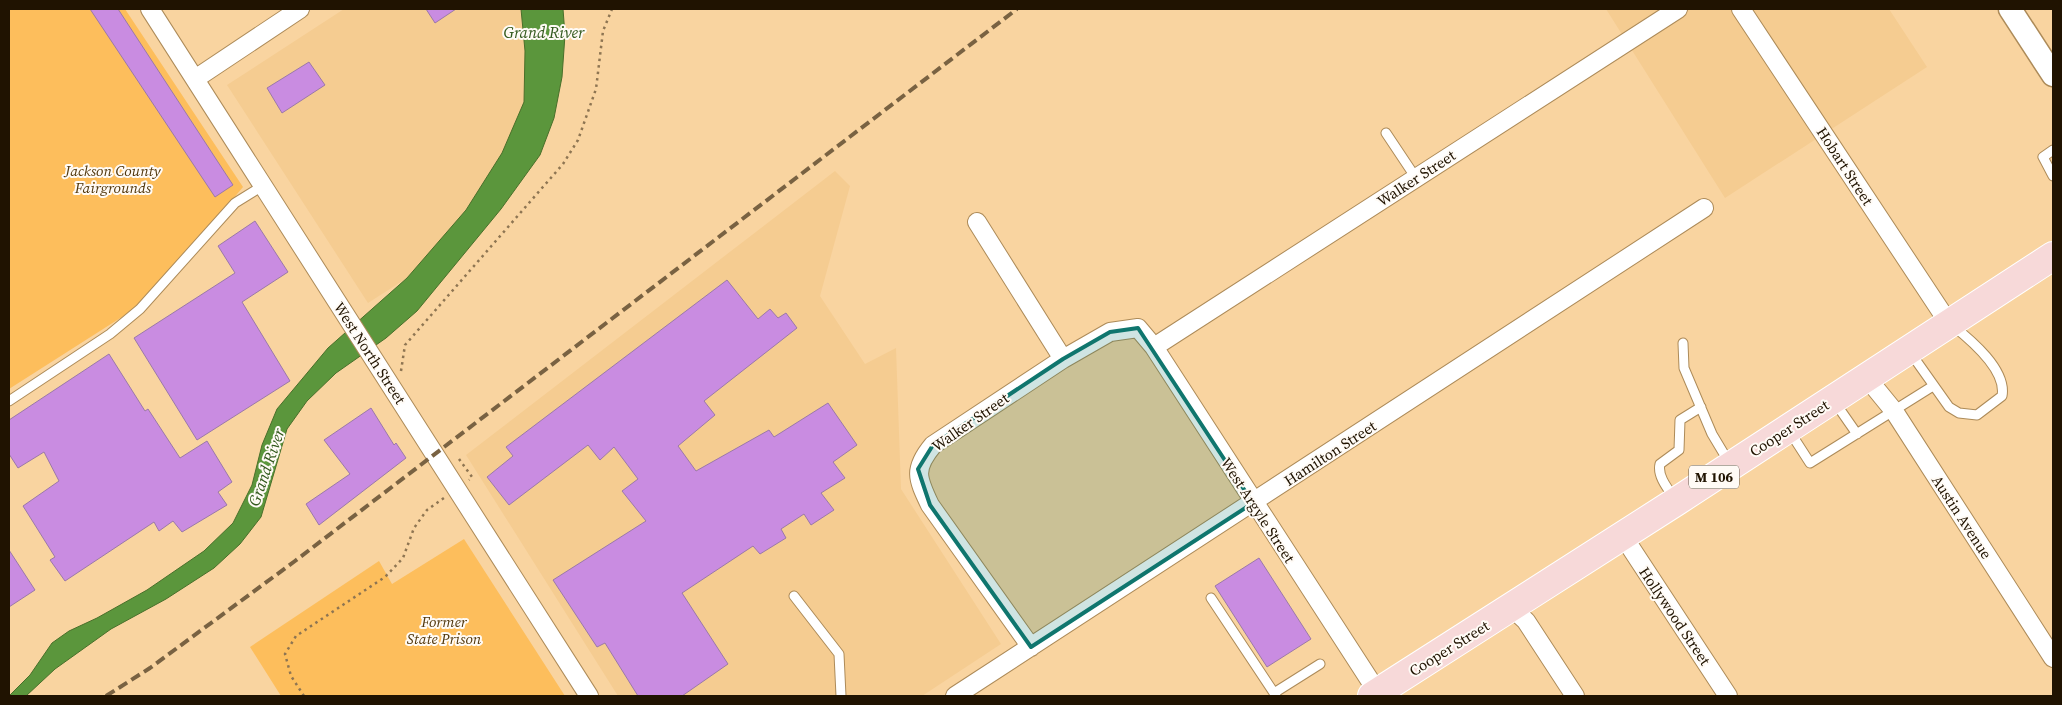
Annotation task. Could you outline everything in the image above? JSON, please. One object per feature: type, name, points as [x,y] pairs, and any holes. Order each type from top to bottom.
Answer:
[{"type":"main road","name":"Cooper Street","points":[[1377,695],[1867,378],[1948,322],[2053,256]]},
{"type":"street","name":"West North Street","points":[[150,9],[589,696]]},
{"type":"street","points":[[195,79],[300,9]]},
{"type":"street","name":"Walker Street","points":[[1154,347],[1678,9]]},
{"type":"street","name":"Hobart Street","points":[[1741,9],[1948,322]]},
{"type":"street","points":[[2010,9],[2053,75]]},
{"type":"street","name":"Hamilton Street","points":[[955,696],[1704,208]]},
{"type":"street","points":[[976,222],[1063,359]]},
{"type":"street","name":"Walker Street","points":[[1031,647],[930,505],[921,487],[918,469],[922,458],[933,445],[1063,359],[1110,332],[1138,328]]},
{"type":"street","name":"West Argyle Street","points":[[1138,328],[1154,347],[1377,695]]},
{"type":"street","name":"Austin Avenue","points":[[1867,378],[1894,411],[2053,658]]},
{"type":"street","name":"Hollywood Street","points":[[1623,536],[1728,696]]},
{"type":"street","points":[[1512,608],[1526,621],[1575,696]]},
{"type":"lane","points":[[1386,133],[1416,178]]},
{"type":"lane","points":[[2053,150],[2043,157],[2053,176]]},
{"type":"lane","points":[[9,401],[118,328],[140,309],[235,203],[264,185]]},
{"type":"lane","points":[[1908,350],[1949,407],[1959,413],[1977,415],[1997,402],[2003,389],[2000,377],[1970,338],[1948,322]]},
{"type":"lane","points":[[1683,343],[1684,368],[1712,434],[1731,466]]},
{"type":"lane","points":[[1788,429],[1810,463],[1933,386]]},
{"type":"lane","points":[[1833,399],[1856,434]]},
{"type":"lane","points":[[1677,502],[1665,484],[1659,470],[1660,464],[1679,450],[1680,420],[1701,407]]},
{"type":"lane","points":[[794,596],[839,654],[841,696]]},
{"type":"lane","points":[[1211,598],[1275,695],[1320,664]]},
{"type":"path","points":[[406,378],[401,370],[405,345],[564,164],[578,140],[596,89],[603,31],[612,9]]},
{"type":"path","points":[[457,457],[472,477]]},
{"type":"path","points":[[304,696],[291,676],[285,654],[296,636],[385,578],[403,558],[414,528],[427,510],[440,501]]},
{"type":"highlighted area","points":[[1138,328],[1253,503],[1031,647],[930,505],[918,469],[933,445],[1063,359],[1110,332]]},
{"type":"shaded area","points":[[344,9],[521,9],[525,51],[524,102],[502,153],[466,210],[407,278],[368,303],[227,85]]},
{"type":"shaded area","points":[[1606,9],[1889,9],[1927,67],[1725,198]]},
{"type":"shaded area","points":[[835,171],[850,186],[820,296],[865,364],[896,348],[901,489],[1001,644],[922,696],[618,696],[466,455]]},
{"type":"green space","name":"Jackson County Fairgrounds","points":[[9,9],[125,9],[243,187],[147,301],[9,389]]},
{"type":"green space","name":"Former State Prison","points":[[464,539],[565,696],[281,696],[250,647],[379,561],[392,584]]},
{"type":"water","name":"Grand River","points":[[521,9],[563,9],[565,35],[562,77],[554,118],[540,155],[501,209],[417,311],[386,338],[336,373],[307,401],[287,429],[261,517],[240,544],[214,568],[166,599],[111,629],[55,669],[26,696],[9,696],[30,675],[52,643],[69,631],[97,618],[147,590],[204,551],[233,523],[252,485],[262,445],[277,409],[328,348],[407,278],[466,210],[502,153],[524,102],[525,51]]},
{"type":"building","points":[[90,9],[118,9],[233,185],[215,197]]},
{"type":"building","points":[[426,9],[456,9],[435,23]]},
{"type":"building","points":[[309,62],[325,85],[282,113],[267,88]]},
{"type":"building","points":[[255,221],[288,272],[242,302],[290,381],[197,440],[134,338],[235,273],[218,246]]},
{"type":"building","points":[[727,280],[758,319],[770,309],[778,318],[786,313],[797,328],[704,401],[715,415],[678,446],[696,471],[769,430],[774,437],[828,403],[857,445],[833,462],[845,478],[821,493],[834,510],[811,525],[804,514],[781,529],[786,538],[760,554],[753,546],[682,593],[728,664],[682,696],[638,696],[605,643],[597,647],[553,580],[646,521],[622,491],[638,479],[614,447],[600,460],[588,445],[509,505],[487,477],[513,456],[506,447]]},
{"type":"building","points":[[109,354],[145,411],[148,409],[180,458],[207,441],[232,482],[218,492],[227,505],[182,532],[173,521],[159,531],[154,522],[65,581],[50,560],[55,557],[23,506],[59,481],[44,452],[18,468],[9,454],[9,420]]},
{"type":"building","points":[[371,408],[394,445],[396,443],[406,458],[319,525],[306,504],[350,474],[324,440]]},
{"type":"building","points":[[9,550],[35,590],[9,607]]},
{"type":"building","points":[[1259,558],[1311,639],[1267,667],[1215,586]]},
{"type":"railway","points":[[106,696],[150,668],[295,561],[1017,9]]}]
